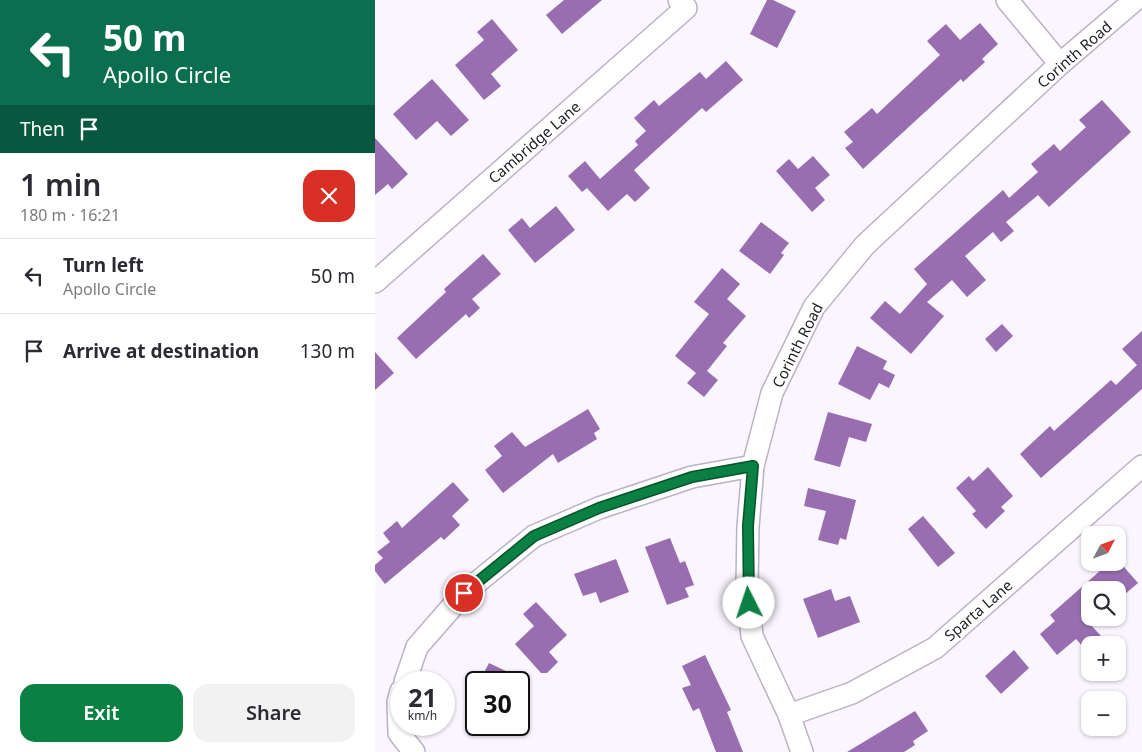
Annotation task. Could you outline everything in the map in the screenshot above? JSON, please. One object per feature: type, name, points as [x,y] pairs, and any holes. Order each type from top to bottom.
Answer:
[{"type":"street","name":"Cambridge Lane","points":[[375,282],[686,8],[679,0]]},
{"type":"street","points":[[1007,0],[1060,64]]},
{"type":"street","name":"Corinth Road","points":[[802,752],[789,715],[752,636],[747,586],[748,526],[753,466],[772,393],[814,307],[865,245],[1060,64],[1135,0]]},
{"type":"street","points":[[409,671],[417,647],[464,593],[534,536],[599,508],[692,477],[753,466]]},
{"type":"street","name":"Sparta Lane","points":[[789,715],[852,694],[935,648],[1142,466]]},
{"type":"street","points":[[401,736],[414,752]]},
{"type":"building","points":[[564,0],[602,0],[562,34],[546,15]]},
{"type":"building","points":[[767,0],[773,0],[796,11],[777,48],[750,34]]},
{"type":"building","points":[[492,19],[518,50],[491,74],[501,86],[484,100],[455,65],[484,40],[477,32]]},
{"type":"building","points":[[980,23],[998,44],[982,59],[985,62],[963,82],[961,79],[863,169],[845,148],[853,142],[844,132],[872,108],[877,114],[940,55],[927,41],[946,24],[960,40]]},
{"type":"building","points":[[726,61],[743,80],[706,112],[702,108],[634,170],[650,188],[635,202],[627,194],[608,211],[587,188],[582,192],[568,176],[585,161],[600,179],[638,145],[635,141],[646,131],[634,118],[654,100],[659,106],[700,72],[706,79]]},
{"type":"building","points":[[432,79],[469,120],[451,136],[437,121],[416,140],[393,114]]},
{"type":"building","points":[[1102,100],[1131,132],[1049,207],[1038,195],[1006,222],[1014,231],[1001,242],[993,232],[965,256],[986,280],[967,297],[952,280],[927,302],[944,316],[911,354],[870,318],[885,301],[900,314],[927,284],[914,269],[1003,190],[1009,198],[1038,172],[1031,164],[1054,144],[1060,151],[1086,127],[1079,120]]},
{"type":"building","points":[[375,138],[408,174],[392,189],[388,184],[375,195]]},
{"type":"building","points":[[813,156],[830,175],[815,188],[825,200],[812,212],[776,171],[789,159],[798,169]]},
{"type":"building","points":[[556,206],[575,230],[535,263],[508,230],[522,218],[530,228]]},
{"type":"building","points":[[761,222],[789,243],[781,253],[784,255],[770,274],[739,251]]},
{"type":"building","points":[[483,254],[501,274],[472,299],[480,308],[469,318],[466,314],[416,359],[397,338],[446,292],[444,289]]},
{"type":"building","points":[[722,268],[740,284],[727,299],[746,316],[723,343],[727,346],[707,371],[718,380],[704,397],[687,383],[696,373],[675,356],[709,314],[694,302]]},
{"type":"building","points":[[1002,324],[1013,336],[996,352],[985,339]]},
{"type":"building","points":[[1142,331],[1142,389],[1041,478],[1020,454],[1050,426],[1054,431],[1111,380],[1116,385],[1137,365],[1122,349]]},
{"type":"building","points":[[857,346],[887,361],[883,369],[895,375],[889,388],[879,383],[870,400],[838,384]]},
{"type":"building","points":[[375,352],[394,373],[375,390]]},
{"type":"building","points":[[588,409],[600,429],[594,433],[597,439],[558,463],[553,454],[503,493],[485,470],[502,456],[494,446],[512,432],[525,447]]},
{"type":"building","points":[[828,412],[872,424],[866,442],[849,437],[840,467],[814,460]]},
{"type":"building","points":[[988,467],[1013,496],[1001,507],[1005,511],[986,529],[972,514],[976,511],[956,488],[969,476],[973,481]]},
{"type":"building","points":[[453,482],[469,500],[452,516],[460,525],[444,540],[441,537],[385,584],[375,571],[375,565],[383,558],[377,552],[390,542],[383,533],[397,521],[402,528]]},
{"type":"building","points":[[808,488],[856,500],[846,540],[840,538],[838,545],[818,540],[826,511],[804,506]]},
{"type":"building","points":[[923,516],[955,553],[938,567],[908,529]]},
{"type":"building","points":[[670,538],[680,563],[685,561],[694,585],[685,588],[689,597],[667,605],[645,547]]},
{"type":"building","points":[[616,559],[629,592],[600,603],[596,592],[583,596],[574,574]]},
{"type":"building","points":[[1126,569],[1138,583],[1126,593],[1126,581],[1088,581],[1100,571],[1126,571]]},
{"type":"building","points":[[1081,588],[1081,626],[1092,626],[1101,636],[1081,636],[1081,644],[1076,639],[1057,655],[1040,634],[1055,621],[1050,615]]},
{"type":"building","points":[[831,589],[835,601],[850,596],[860,622],[818,638],[803,599]]},
{"type":"building","points":[[536,602],[567,635],[549,652],[558,662],[547,673],[541,673],[515,644],[534,626],[523,614]]},
{"type":"building","points":[[1014,650],[1029,668],[1001,694],[985,676]]},
{"type":"building","points":[[705,655],[731,710],[727,712],[743,752],[716,752],[699,708],[693,711],[682,688],[691,685],[682,666]]},
{"type":"building","points":[[489,663],[506,671],[485,671]]},
{"type":"building","points":[[915,711],[928,731],[913,741],[915,745],[904,752],[847,752]]},
{"type":"route","points":[[464,593],[534,536],[599,508],[692,477],[753,466],[748,526],[747,586],[749,603]]}]
